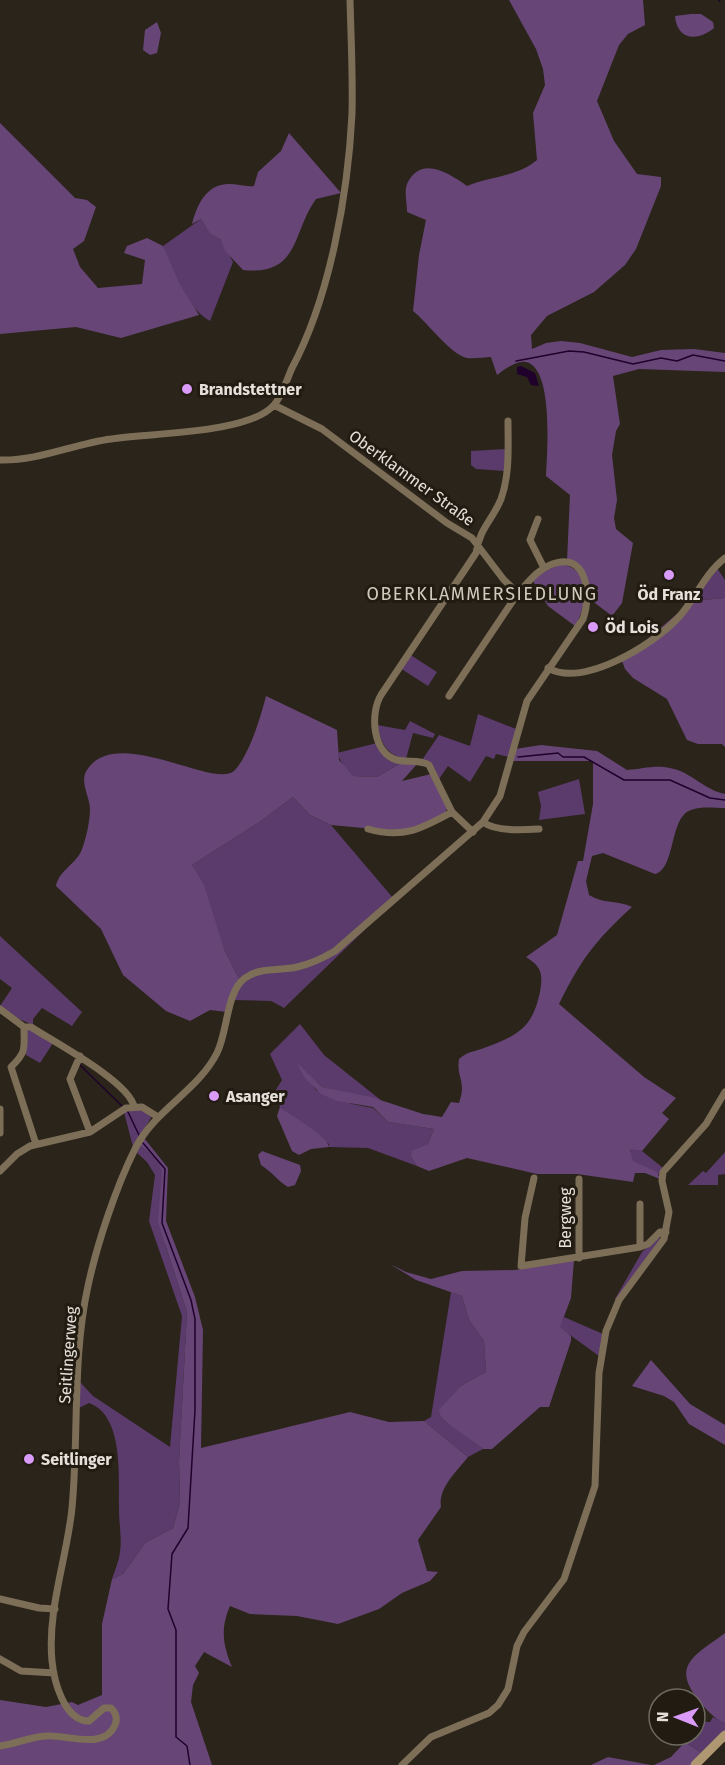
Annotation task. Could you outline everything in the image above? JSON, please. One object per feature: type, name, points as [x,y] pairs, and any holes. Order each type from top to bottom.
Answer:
[{"type":"street","points":[[0,460],[31,458],[111,438],[218,428],[248,419],[274,405],[305,345],[317,313],[343,194],[352,110],[350,0]]},
{"type":"street","name":"Oberklammer Straße","points":[[274,405],[322,429],[477,543],[504,580],[519,592]]},
{"type":"street","points":[[449,696],[519,592],[544,568],[563,562],[579,569],[585,576],[589,595],[583,619],[527,701],[500,796],[483,822],[472,832],[452,812],[429,765],[416,760],[396,759],[385,752],[378,739],[374,714],[381,695],[476,553],[479,534],[500,502],[506,480],[507,421]]},
{"type":"street","points":[[538,519],[530,540],[544,568]]},
{"type":"street","points":[[548,668],[556,672],[592,670],[622,659],[675,622],[713,570],[725,558]]},
{"type":"street","points":[[368,829],[389,835],[409,833],[452,812]]},
{"type":"street","points":[[483,822],[513,829],[539,829]]},
{"type":"street","name":"Seitlingerweg","points":[[0,1746],[48,1736],[88,1740],[106,1734],[114,1728],[117,1718],[111,1708],[105,1708],[89,1721],[81,1720],[72,1713],[62,1696],[54,1673],[51,1646],[71,1515],[80,1346],[88,1286],[130,1159],[140,1140],[158,1117],[186,1095],[211,1065],[225,1035],[232,994],[241,981],[254,973],[296,967],[325,957],[472,832]]},
{"type":"street","points":[[0,1009],[24,1027],[31,1027],[80,1056],[129,1096],[134,1107]]},
{"type":"street","points":[[24,1027],[24,1052],[21,1059],[11,1067],[36,1144]]},
{"type":"street","points":[[80,1056],[70,1079],[90,1132]]},
{"type":"street","points":[[402,1765],[431,1737],[489,1713],[498,1705],[508,1689],[517,1646],[524,1632],[560,1587],[595,1486],[598,1373],[606,1331],[619,1300],[657,1251],[666,1232],[669,1212],[662,1181],[663,1172],[706,1124],[725,1092]]},
{"type":"street","points":[[0,1171],[17,1154],[36,1144],[90,1132],[118,1112],[134,1107],[149,1110],[158,1117]]},
{"type":"street","points":[[0,1109],[0,1133]]},
{"type":"street","name":"Bergweg","points":[[534,1178],[525,1218],[521,1266],[640,1247],[648,1244],[660,1232],[666,1232]]},
{"type":"street","name":"Bergweg","points":[[579,1179],[579,1258]]},
{"type":"street","points":[[640,1204],[640,1247]]},
{"type":"street","points":[[0,1599],[39,1608],[55,1609]]},
{"type":"street","points":[[0,1659],[21,1671],[54,1673]]},
{"type":"street","points":[[695,1765],[725,1735]]},
{"type":"shaded area","points":[[509,0],[643,0],[645,25],[628,34],[619,45],[597,101],[614,141],[637,174],[661,177],[661,186],[636,249],[625,265],[594,292],[547,316],[531,335],[532,349],[546,343],[561,341],[580,343],[632,357],[661,350],[694,349],[725,353],[725,372],[639,369],[613,376],[620,424],[616,431],[612,455],[617,500],[614,518],[616,529],[633,543],[622,603],[612,616],[591,600],[585,573],[567,561],[570,495],[546,476],[547,413],[541,379],[535,368],[526,362],[518,362],[497,375],[491,357],[467,358],[460,355],[446,345],[413,311],[419,255],[426,220],[407,212],[406,187],[413,175],[420,170],[436,169],[467,186],[521,170],[537,160],[533,113],[545,85],[543,69],[536,49]]},
{"type":"shaded area","points":[[701,14],[713,22],[714,28],[695,37],[684,34],[675,16]]},
{"type":"shaded area","points":[[157,22],[161,33],[157,53],[150,55],[143,50],[145,30]]},
{"type":"shaded area","points":[[0,123],[75,198],[87,200],[96,207],[84,241],[73,249],[80,267],[98,288],[142,284],[145,260],[124,253],[127,246],[147,238],[163,246],[180,285],[199,315],[121,338],[76,327],[0,334]]},
{"type":"shaded area","points":[[289,133],[341,193],[316,199],[285,259],[275,266],[262,270],[243,270],[225,251],[221,240],[210,234],[201,219],[192,224],[194,217],[204,197],[214,188],[229,184],[254,186],[258,172],[281,151]]},
{"type":"shaded area","points":[[201,219],[210,234],[221,240],[233,262],[210,321],[194,307],[180,288],[163,246]]},
{"type":"shaded area","points":[[521,366],[535,373],[539,386],[531,385],[527,377],[517,374],[517,367]]},
{"type":"shaded area","points":[[506,449],[505,471],[476,469],[471,465],[471,451]]},
{"type":"shaded area","points":[[562,564],[579,574],[585,590],[583,608],[575,626],[548,606],[533,581],[542,572]]},
{"type":"shaded area","points":[[717,568],[725,580],[725,598],[692,601]]},
{"type":"shaded area","points":[[725,598],[725,747],[722,744],[698,744],[687,740],[667,699],[633,678],[625,669],[622,661],[692,601]]},
{"type":"shaded area","points":[[409,654],[437,672],[428,686],[400,668]]},
{"type":"shaded area","points":[[266,696],[337,730],[339,760],[353,776],[377,777],[401,763],[418,763],[402,781],[431,774],[436,780],[447,809],[445,813],[407,832],[331,825],[310,815],[293,797],[258,823],[192,865],[204,885],[224,949],[239,979],[227,1012],[210,1010],[190,1021],[166,1011],[123,975],[101,929],[56,886],[61,876],[80,854],[85,840],[90,809],[84,784],[87,770],[101,758],[119,753],[164,760],[206,772],[223,774],[234,771],[245,756],[258,725]]},
{"type":"shaded area","points":[[478,714],[516,729],[509,757],[496,754],[494,759],[486,756],[470,782],[448,766],[439,779],[422,760],[439,735],[470,746]]},
{"type":"shaded area","points":[[410,721],[435,734],[433,738],[413,733],[406,759],[386,748],[377,725],[405,730]]},
{"type":"shaded area","points":[[377,743],[401,763],[377,777],[353,776],[344,768],[337,753]]},
{"type":"shaded area","points":[[541,745],[597,751],[627,770],[656,767],[674,769],[725,794],[725,808],[699,808],[684,815],[675,832],[666,863],[662,870],[655,874],[603,853],[592,856],[586,881],[589,895],[600,900],[632,907],[590,951],[559,1004],[644,1077],[676,1098],[662,1113],[669,1119],[642,1151],[630,1149],[633,1161],[657,1172],[660,1179],[645,1173],[635,1173],[633,1182],[577,1174],[537,1174],[467,1158],[429,1171],[417,1166],[411,1157],[412,1151],[428,1144],[434,1129],[388,1122],[373,1107],[337,1101],[321,1094],[304,1077],[297,1063],[322,1087],[371,1097],[423,1114],[442,1117],[451,1102],[459,1103],[462,1084],[459,1059],[468,1053],[506,1039],[528,1023],[537,1004],[541,980],[538,968],[526,957],[557,935],[578,861],[583,861],[593,804],[593,761],[512,761],[515,749]]},
{"type":"shaded area","points":[[579,779],[585,814],[539,820],[541,806],[538,792]]},
{"type":"shaded area","points":[[293,797],[310,815],[331,825],[393,898],[332,950],[313,961],[239,979],[224,949],[192,865],[258,823]]},
{"type":"shaded area","points":[[380,915],[284,1008],[271,1001],[233,1000],[244,981],[256,974],[313,965]]},
{"type":"shaded area","points":[[0,936],[82,1012],[72,1026],[42,1008],[33,1019],[33,1025],[0,1006],[12,988],[0,979]]},
{"type":"shaded area","points":[[300,1024],[324,1055],[382,1101],[322,1087],[299,1066],[316,1090],[352,1104],[373,1108],[388,1122],[434,1129],[428,1144],[411,1157],[417,1166],[368,1148],[329,1147],[329,1144],[280,1107],[274,1093],[282,1080],[270,1054]]},
{"type":"shaded area","points":[[29,1029],[53,1043],[40,1063],[26,1055],[26,1031]]},
{"type":"shaded area","points":[[280,1107],[316,1132],[329,1147],[311,1149],[299,1155],[292,1151],[277,1116]]},
{"type":"shaded area","points":[[138,1109],[150,1114],[151,1118],[133,1147],[124,1112]]},
{"type":"shaded area","points":[[144,1138],[168,1168],[166,1221],[195,1297],[203,1330],[201,1448],[350,1412],[389,1422],[424,1421],[468,1457],[445,1487],[441,1507],[418,1540],[427,1571],[438,1572],[430,1581],[402,1593],[379,1609],[338,1624],[297,1616],[250,1614],[230,1606],[225,1622],[224,1637],[232,1667],[204,1652],[195,1666],[199,1673],[193,1685],[191,1702],[212,1765],[0,1765],[0,1700],[46,1707],[72,1702],[78,1705],[102,1695],[102,1624],[112,1579],[123,1574],[145,1543],[173,1528],[180,1503],[179,1462],[187,1312],[158,1222],[162,1171],[158,1161],[140,1145]]},
{"type":"shaded area","points":[[140,1145],[158,1161],[163,1171],[165,1244],[187,1312],[179,1462],[180,1503],[173,1528],[145,1543],[123,1574],[112,1579],[121,1547],[117,1450],[109,1421],[101,1410],[89,1403],[79,1408],[80,1382],[93,1396],[170,1447],[182,1316],[149,1221],[155,1175],[147,1162],[136,1152]]},
{"type":"shaded area","points":[[630,1148],[642,1151],[663,1168],[660,1175],[632,1161]]},
{"type":"shaded area","points":[[262,1151],[300,1165],[301,1171],[295,1185],[288,1187],[261,1165],[258,1155]]},
{"type":"shaded area","points":[[725,1152],[725,1174],[718,1175],[718,1185],[688,1185],[703,1171],[706,1173]]},
{"type":"shaded area","points":[[658,1237],[660,1239],[616,1302],[615,1299],[642,1252]]},
{"type":"shaded area","points":[[574,1260],[571,1298],[560,1327],[571,1336],[571,1341],[549,1407],[540,1407],[492,1449],[483,1449],[441,1417],[439,1410],[462,1385],[486,1372],[484,1341],[469,1320],[462,1296],[416,1280],[390,1264],[406,1272],[431,1279],[462,1271],[515,1270]]},
{"type":"shaded area","points":[[451,1292],[462,1296],[469,1320],[484,1341],[486,1372],[462,1385],[441,1417],[483,1449],[468,1457],[424,1421],[431,1417]]},
{"type":"shaded area","points":[[564,1317],[603,1334],[599,1356],[559,1327]]},
{"type":"shaded area","points":[[651,1360],[690,1404],[725,1425],[725,1445],[689,1424],[674,1402],[664,1396],[632,1386]]},
{"type":"shaded area","points":[[725,1633],[725,1723],[707,1710],[707,1687],[690,1687],[687,1679],[690,1662],[704,1648]]},
{"type":"shaded area","points":[[713,1717],[725,1723],[725,1731],[703,1754],[692,1747],[707,1747],[707,1722],[710,1722]]},
{"type":"shaded area","points":[[680,1747],[692,1747],[703,1754],[691,1765],[654,1765],[671,1757]]},
{"type":"shaded area","points":[[608,1757],[651,1765],[591,1765]]},
{"type":"waterway","points":[[516,361],[569,351],[584,352],[633,364],[661,358],[677,361],[693,355],[725,361]]},
{"type":"waterway","points":[[518,757],[558,753],[563,757],[584,757],[624,780],[670,780],[710,798],[725,800]]},
{"type":"waterway","points":[[80,1065],[122,1106]]},
{"type":"waterway","points":[[128,1112],[139,1135]]},
{"type":"waterway","points":[[143,1143],[165,1169],[162,1223],[191,1300],[195,1319],[195,1410],[188,1528],[172,1554],[168,1609],[176,1630],[176,1737],[187,1746],[190,1765]]},
{"type":"place","name":"Brandstettner","points":[[187,389]]},
{"type":"place","name":"Öd Franz","points":[[669,575]]},
{"type":"place","name":"Öd Lois","points":[[593,627]]},
{"type":"place","name":"Asanger","points":[[214,1096]]},
{"type":"place","name":"Seitlinger","points":[[29,1459]]},
{"type":"district","name":"OBERKLAMMERSIEDLUNG","points":[[482,594]]}]
